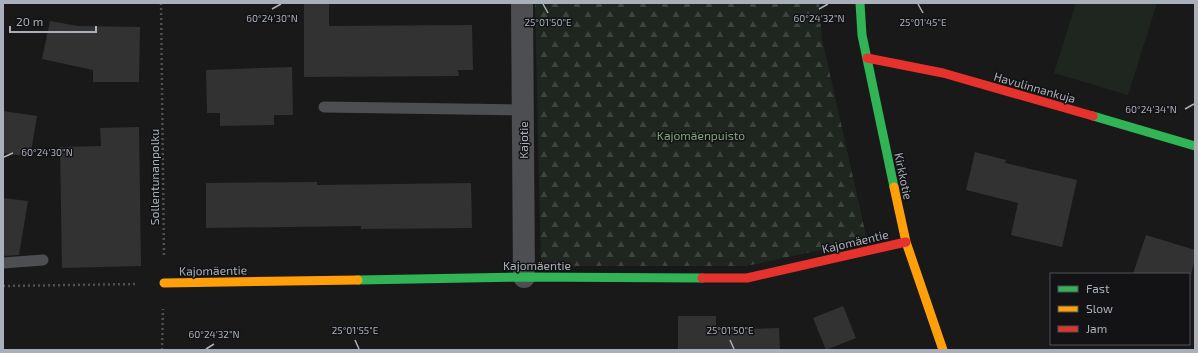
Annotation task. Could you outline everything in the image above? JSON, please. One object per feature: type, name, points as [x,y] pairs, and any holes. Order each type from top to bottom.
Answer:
[{"type":"street","name":"Kajotie","points":[[522,3],[524,277]]},
{"type":"street","name":"Kirkkotie","points":[[860,3],[862,35],[906,242],[943,350]]},
{"type":"street","name":"Havulinnankuja","points":[[867,58],[944,73],[1195,146]]},
{"type":"street","name":"Kajomäentie","points":[[164,283],[524,277],[747,278],[906,242]]},
{"type":"lane","points":[[324,107],[523,110]]},
{"type":"lane","points":[[3,263],[43,260]]},
{"type":"path","name":"Sollentunanpolku","points":[[162,3],[164,283],[162,350]]},
{"type":"path","points":[[3,286],[164,283]]},
{"type":"green space","name":"Kajomäenpuisto","points":[[535,3],[819,3],[822,39],[867,240],[746,266],[541,266]]},
{"type":"green space","points":[[1076,3],[1157,3],[1128,95],[1054,73]]},
{"type":"building","points":[[304,3],[329,3],[329,26],[472,25],[473,70],[458,70],[459,76],[304,77]]},
{"type":"building","points":[[50,21],[78,26],[140,27],[139,82],[93,82],[93,70],[42,59]]},
{"type":"building","points":[[292,67],[293,115],[274,115],[274,125],[220,126],[220,113],[207,113],[206,70]]},
{"type":"building","points":[[3,111],[37,116],[30,157],[3,153]]},
{"type":"building","points":[[139,127],[141,266],[62,268],[60,147],[101,146],[100,128]]},
{"type":"building","points":[[975,152],[1006,160],[1005,163],[1077,180],[1062,247],[1011,235],[1018,203],[966,190]]},
{"type":"building","points":[[317,182],[317,185],[471,183],[472,228],[361,229],[361,226],[206,228],[206,183]]},
{"type":"building","points":[[3,198],[28,201],[19,255],[3,256]]},
{"type":"building","points":[[1146,235],[1195,250],[1195,260],[1191,274],[1133,273]]},
{"type":"building","points":[[843,306],[856,338],[826,350],[813,318]]},
{"type":"building","points":[[678,316],[716,316],[716,330],[779,328],[780,350],[678,350]]},
{"type":"traffic: fast","points":[[860,3],[862,35],[894,187]]},
{"type":"traffic: fast","points":[[1093,116],[1195,146]]},
{"type":"traffic: fast","points":[[358,280],[524,277],[702,278]]},
{"type":"traffic: slow","points":[[894,187],[906,242],[943,350]]},
{"type":"traffic: slow","points":[[164,283],[358,280]]},
{"type":"traffic: jam","points":[[867,58],[943,73],[1093,116]]},
{"type":"traffic: jam","points":[[702,278],[747,278],[906,242]]}]
